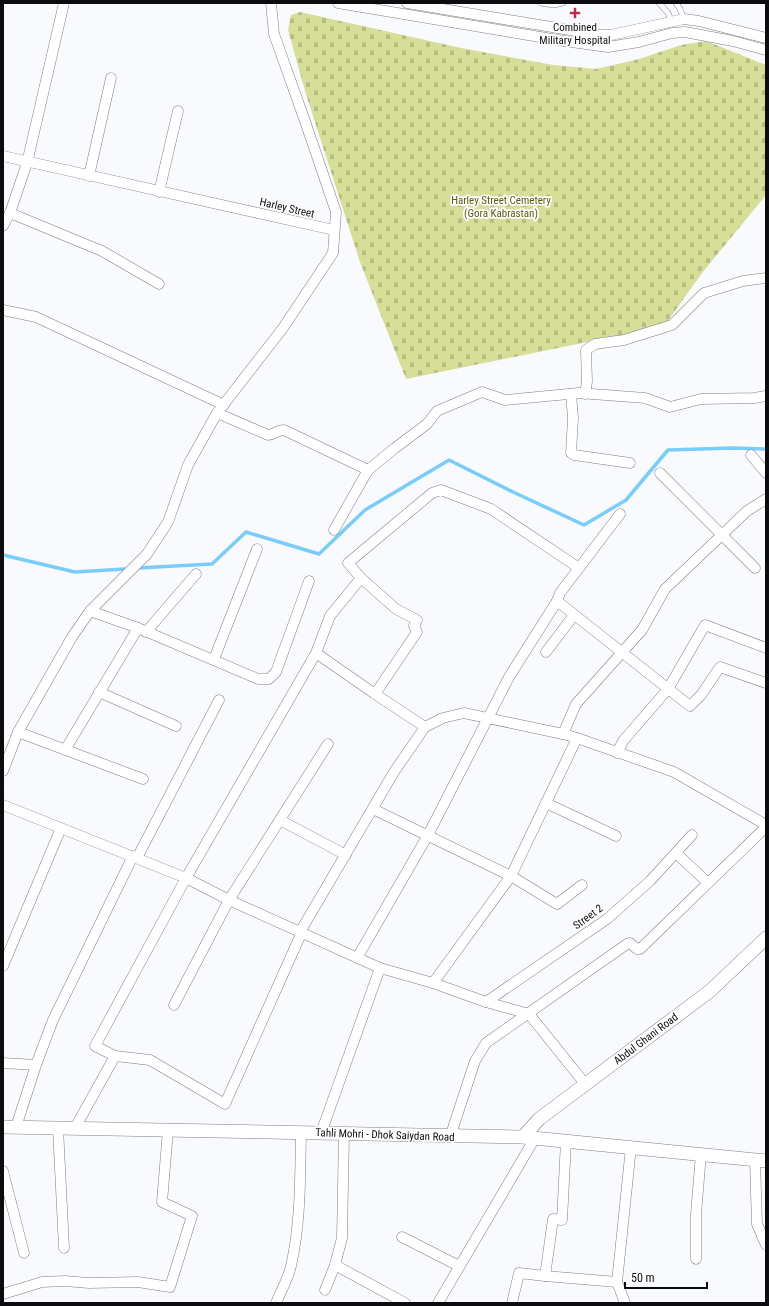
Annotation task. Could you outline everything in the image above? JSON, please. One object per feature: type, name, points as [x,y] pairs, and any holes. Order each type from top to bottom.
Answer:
[{"type":"street","points":[[3,226],[10,213],[27,163],[64,3]]},
{"type":"street","points":[[3,771],[18,732],[68,644],[90,611],[147,554],[168,522],[188,465],[217,413],[283,328],[333,253],[336,212],[274,34],[271,3]]},
{"type":"street","points":[[338,3],[608,47],[639,42],[672,33],[685,32],[733,41],[766,50]]},
{"type":"street","points":[[407,3],[600,35],[611,35],[684,19],[699,21],[766,38]]},
{"type":"street","points":[[89,176],[111,78]]},
{"type":"street","points":[[159,192],[178,112]]},
{"type":"street","name":"Harley Street","points":[[3,156],[27,163],[334,230]]},
{"type":"street","points":[[10,213],[102,251],[159,284]]},
{"type":"street","points":[[585,394],[587,382],[586,350],[595,344],[624,340],[672,325],[704,294],[743,281],[766,278]]},
{"type":"street","points":[[3,310],[36,317],[224,404]]},
{"type":"street","points":[[334,530],[368,470],[427,424],[437,411],[482,392],[505,400],[571,394],[645,398],[670,407],[701,399],[754,398],[766,396]]},
{"type":"street","points":[[571,394],[573,418],[571,453],[574,455],[630,463]]},
{"type":"street","points":[[217,413],[268,435],[272,435],[278,430],[284,430],[368,470]]},
{"type":"street","points":[[752,455],[766,473]]},
{"type":"street","points":[[660,473],[755,568]]},
{"type":"street","points":[[375,694],[417,632],[414,626],[417,620],[396,609],[361,578],[348,563],[432,493],[441,490],[491,509],[580,568]]},
{"type":"street","points":[[563,734],[576,704],[642,630],[665,589],[747,511],[766,499]]},
{"type":"street","points":[[357,958],[428,835],[509,677],[560,594],[620,514]]},
{"type":"street","points":[[214,659],[257,549]]},
{"type":"street","points":[[65,750],[100,692],[142,630],[196,574]]},
{"type":"street","points":[[361,578],[330,616],[316,653],[186,878],[95,1046],[115,1056],[150,1060],[225,1104],[301,934],[300,932],[394,772],[425,727],[443,718],[464,713],[576,738],[674,772],[766,826],[640,949],[637,949],[630,943],[627,944],[486,1044],[476,1061],[450,1136]]},
{"type":"street","points":[[90,611],[142,630],[258,678],[268,679],[276,672],[309,581]]},
{"type":"street","points":[[557,601],[690,706],[701,695],[720,667],[766,683]]},
{"type":"street","points":[[546,652],[574,615]]},
{"type":"street","points":[[617,752],[623,741],[668,689],[705,625],[766,648]]},
{"type":"street","points":[[316,653],[425,727]]},
{"type":"street","points":[[100,692],[176,726]]},
{"type":"street","points":[[16,1128],[36,1065],[53,1020],[135,857],[219,700]]},
{"type":"street","points":[[18,732],[143,779]]},
{"type":"street","points":[[433,983],[512,876],[576,738]]},
{"type":"street","points":[[174,1005],[229,900],[328,744]]},
{"type":"street","points":[[546,804],[616,836]]},
{"type":"street","points":[[3,805],[186,878],[229,900],[380,968],[433,983],[486,1002],[528,1014],[586,1085]]},
{"type":"street","points":[[373,809],[512,876],[557,904],[582,885]]},
{"type":"street","points":[[280,820],[346,855]]},
{"type":"street","points":[[3,966],[61,828]]},
{"type":"street","name":"Street 2","points":[[486,1002],[607,918],[650,881],[692,835]]},
{"type":"street","points":[[676,853],[708,883]]},
{"type":"street","name":"Abdul Ghani Road","points":[[529,1137],[539,1120],[710,991],[766,938]]},
{"type":"street","points":[[321,1133],[380,968]]},
{"type":"street","points":[[75,1128],[115,1056]]},
{"type":"street","points":[[3,1063],[36,1065]]},
{"type":"street","name":"Tahli Mohri - Dhok Saiydan Road","points":[[3,1127],[529,1137],[760,1160]]},
{"type":"street","points":[[58,1128],[64,1248]]},
{"type":"street","points":[[3,1294],[42,1282],[57,1281],[89,1283],[138,1282],[170,1287],[192,1216],[162,1202],[168,1130]]},
{"type":"street","points":[[276,1303],[290,1268],[295,1239],[300,1199],[301,1132]]},
{"type":"street","points":[[325,1290],[335,1265],[342,1238],[344,1133]]},
{"type":"street","points":[[438,1303],[529,1137]]},
{"type":"street","points":[[545,1276],[553,1219],[562,1220],[566,1141]]},
{"type":"street","points":[[625,1303],[617,1282],[631,1147]]},
{"type":"street","points":[[696,1258],[696,1214],[701,1154]]},
{"type":"street","points":[[760,1160],[757,1224],[766,1245]]},
{"type":"street","points":[[3,1171],[24,1253]]},
{"type":"street","points":[[402,1237],[459,1266]]},
{"type":"street","points":[[335,1265],[405,1303]]},
{"type":"street","points":[[512,1303],[519,1273],[617,1282]]},
{"type":"lane","points":[[540,3],[554,5],[563,3]]},
{"type":"lane","points":[[659,3],[668,13],[672,22]]},
{"type":"lane","points":[[676,3],[684,19]]},
{"type":"green space","name":"Harley Street Cemetery (Gora Kabrastan)","points":[[300,12],[461,48],[553,65],[596,69],[639,59],[681,45],[706,41],[766,65],[766,195],[702,273],[667,322],[646,330],[406,379],[360,262],[305,91],[288,30],[291,15]]},
{"type":"waterway","points":[[138,568],[212,564],[246,532],[319,554],[365,510],[449,460],[584,525],[626,500],[668,450],[732,448],[766,449]]},
{"type":"waterway","points":[[3,555],[75,572],[125,569]]},
{"type":"place","name":"Combined Military Hospital","points":[[575,13]]}]
